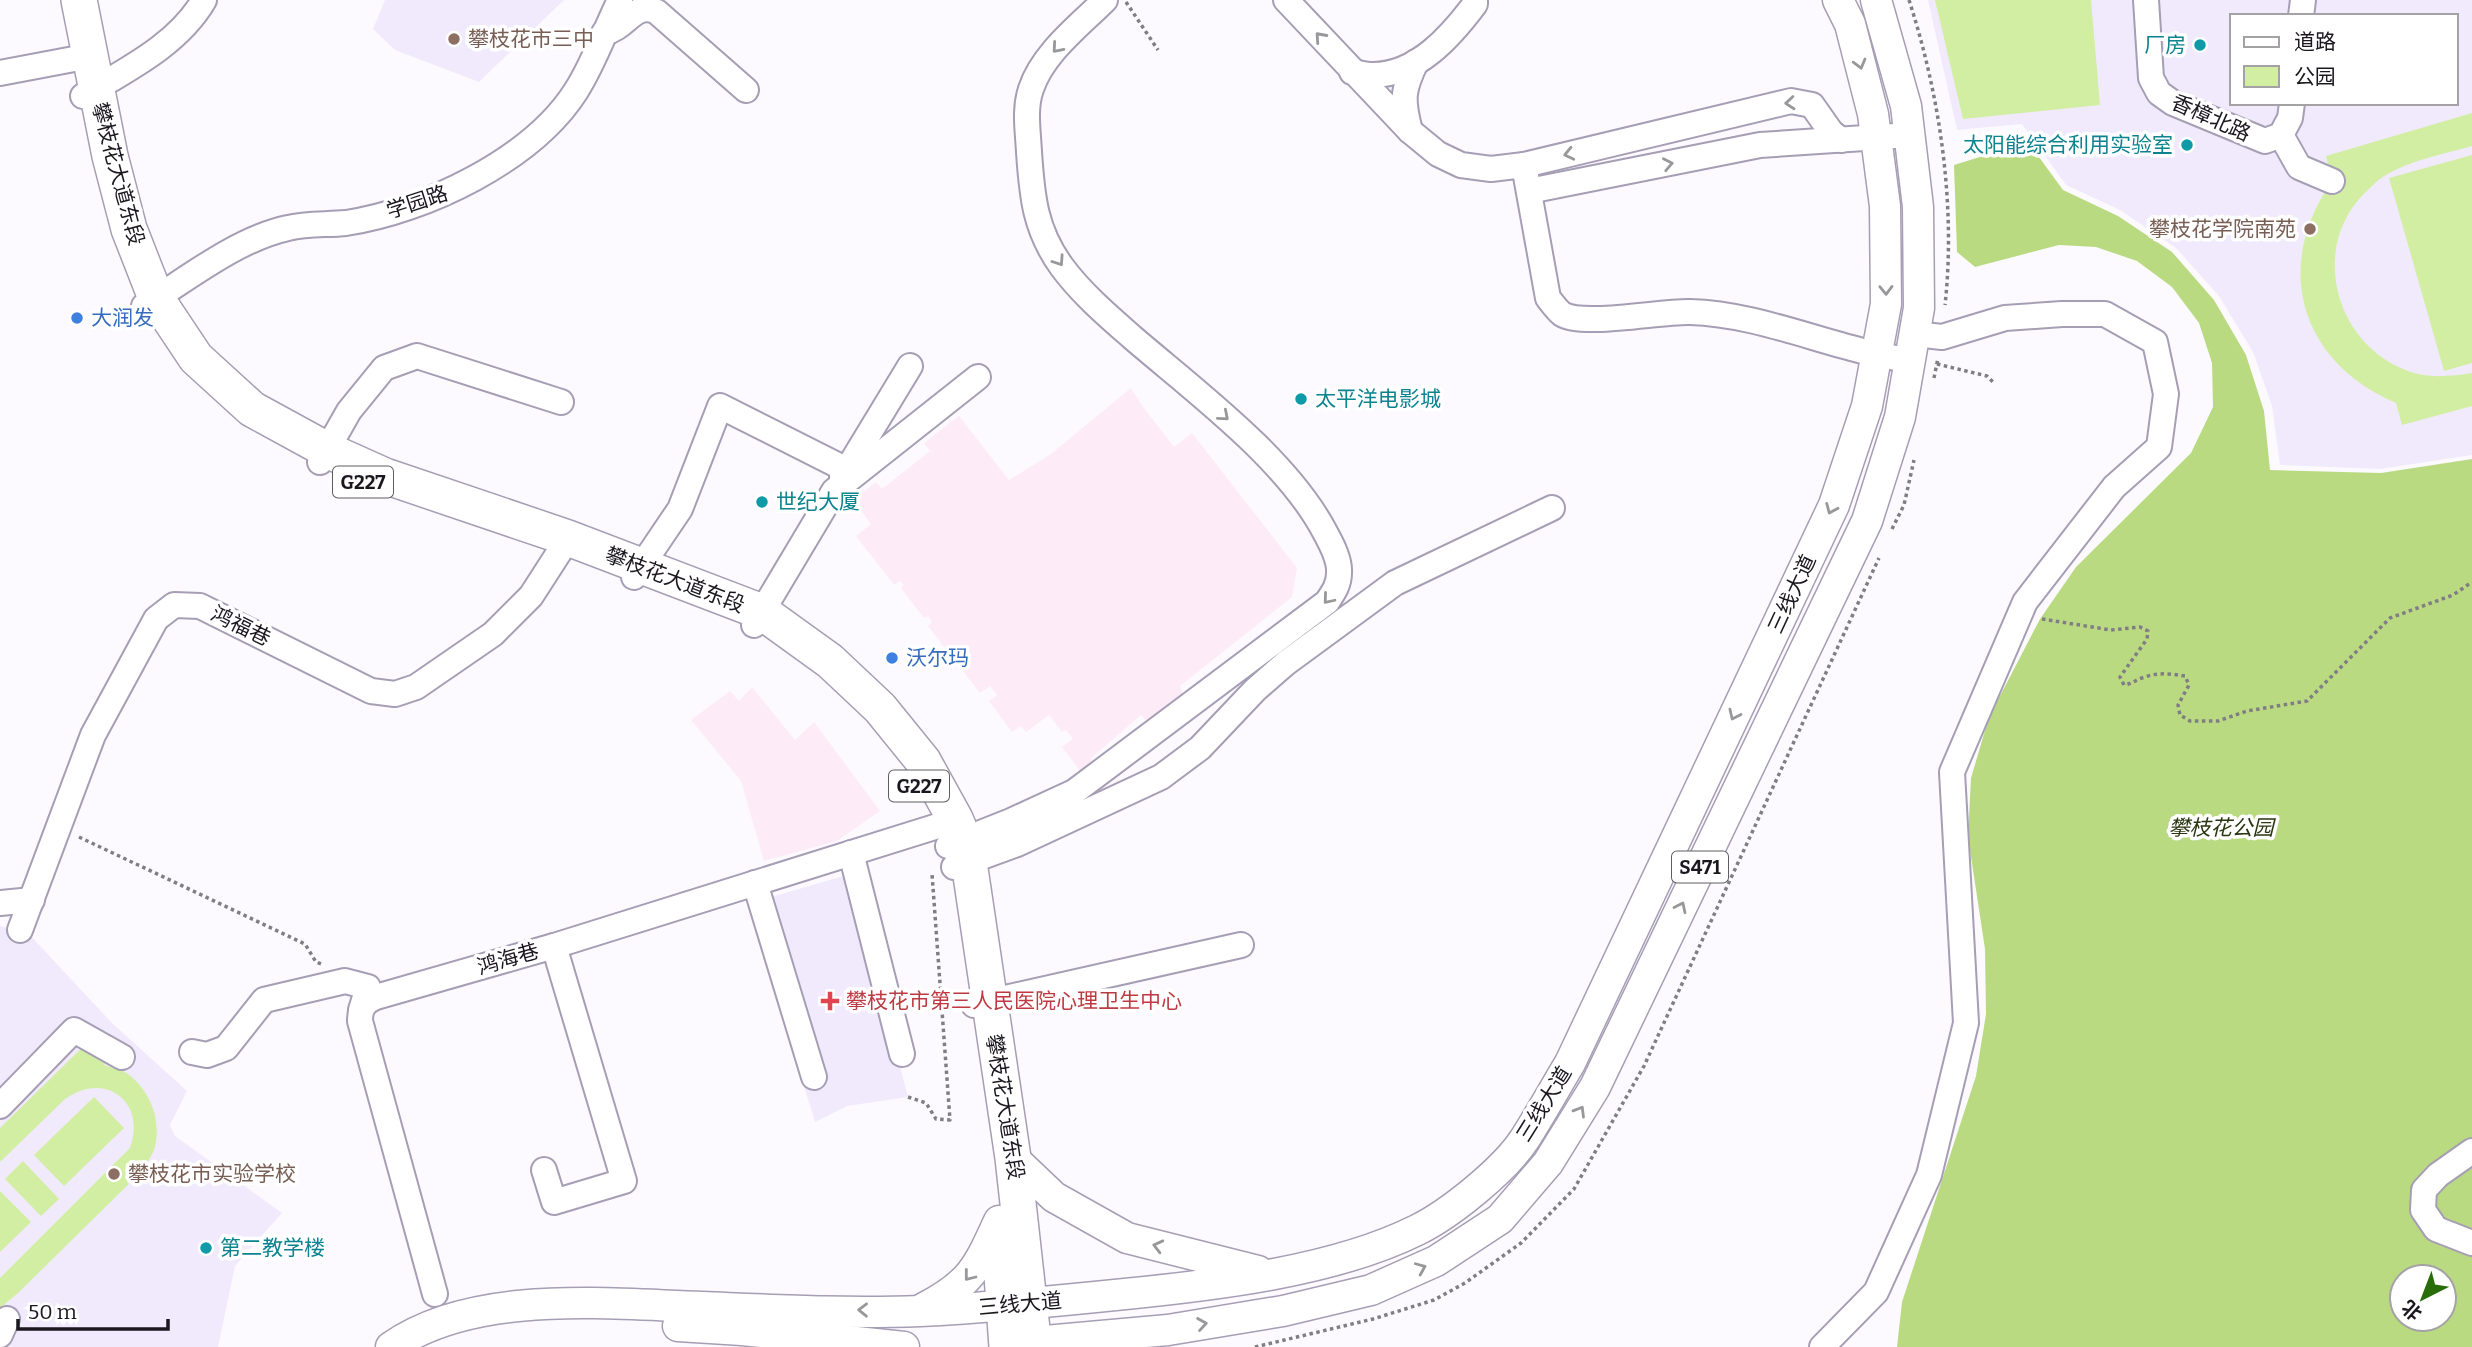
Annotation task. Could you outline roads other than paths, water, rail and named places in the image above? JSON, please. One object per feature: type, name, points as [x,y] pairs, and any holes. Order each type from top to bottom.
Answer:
[{"type":"highway","name":"攀枝花大道东段","points":[[66,0],[74,59],[89,92]]},
{"type":"highway","name":"攀枝花大道东段","points":[[79,0],[94,159],[114,232],[188,371],[244,421],[323,456],[568,538],[637,572],[758,619],[816,667],[865,713],[908,767],[951,852],[1013,1158],[1022,1346]]},
{"type":"highway","name":"攀枝花大道东段","points":[[323,456],[377,488],[560,551],[637,572]]},
{"type":"highway","name":"攀枝花大道东段","points":[[981,1004],[999,1221],[1018,1305]]},
{"type":"main road","name":"三线大道","points":[[430,1347],[445,1339],[486,1328],[578,1321],[743,1319],[918,1311],[1018,1305],[1178,1289],[1272,1275],[1356,1254],[1419,1230],[1474,1193],[1522,1143],[1570,1063],[1834,505],[1867,406],[1886,303],[1885,206],[1873,114],[1850,24],[1838,0]]},
{"type":"main road","name":"三线大道","points":[[1022,1346],[1161,1338],[1371,1290],[1436,1261],[1500,1219],[1548,1163],[1595,1087],[1867,521],[1921,353],[1918,207],[1910,135],[1906,106],[1876,0]]},
{"type":"main road","points":[[1013,1158],[1054,1197],[1127,1238],[1272,1275]]},
{"type":"main road","points":[[918,1311],[948,1296],[966,1281],[985,1253],[999,1221]]},
{"type":"main road","name":"三线大道","points":[[391,1347],[438,1322],[483,1309],[578,1303],[743,1319],[904,1347]]},
{"type":"street","points":[[89,92],[152,55],[188,23],[204,0]]},
{"type":"street","name":"学园路","points":[[150,302],[243,244],[288,228],[348,223],[460,188],[526,145],[555,120],[577,90],[620,0]]},
{"type":"street","points":[[951,852],[1074,792],[1327,602],[1336,589],[1339,573],[1334,551],[1316,514],[1284,473],[1230,421],[1095,305],[1062,267],[1038,222],[1032,197],[1026,110],[1031,88],[1057,48],[1105,0]]},
{"type":"street","points":[[1286,0],[1410,131],[1438,154],[1461,165],[1491,169],[1524,165],[1791,101],[1812,105],[1830,131],[1841,140]]},
{"type":"street","points":[[1352,72],[1374,75],[1397,71],[1416,62],[1454,33],[1475,4],[1475,0]]},
{"type":"street","name":"香樟北路","points":[[2146,0],[2151,78],[2159,93],[2172,103],[2265,141],[2281,135],[2290,118],[2292,105]]},
{"type":"street","points":[[604,33],[615,30],[638,10],[648,8],[657,12],[746,90]]},
{"type":"street","points":[[0,73],[74,59]]},
{"type":"street","points":[[1410,131],[1404,105],[1405,84],[1416,62]]},
{"type":"street","points":[[1529,191],[1760,145],[1910,135]]},
{"type":"street","points":[[2281,135],[2299,167],[2332,181]]},
{"type":"street","points":[[1524,165],[1548,298],[1562,313],[1580,320],[1673,312],[1707,313],[1746,320],[1877,356],[1921,353],[1942,337],[2006,318],[2105,314],[2155,342],[2166,394],[2159,447],[2114,487],[2025,603],[1952,772],[1966,1023],[1929,1175],[1876,1292],[1822,1347]]},
{"type":"street","points":[[323,456],[349,411],[384,368],[417,356],[561,402]]},
{"type":"street","points":[[758,619],[909,366]]},
{"type":"street","points":[[841,480],[978,377]]},
{"type":"street","points":[[637,572],[680,509],[720,406],[841,480]]},
{"type":"street","points":[[951,852],[1052,828],[1161,777],[1200,748],[1286,663],[1395,583],[1552,508]]},
{"type":"street","name":"鸿福巷","points":[[20,930],[93,736],[156,620],[174,605],[200,606],[372,691],[395,694],[416,687],[493,634],[531,596],[560,551]]},
{"type":"street","name":"鸿海巷","points":[[360,1014],[370,999],[457,979],[851,853],[951,852]]},
{"type":"street","points":[[851,853],[902,1054]]},
{"type":"street","points":[[755,883],[814,1077]]},
{"type":"street","points":[[0,903],[32,900]]},
{"type":"street","points":[[981,1004],[1241,945]]},
{"type":"street","points":[[544,1170],[554,1202],[624,1181],[554,946]]},
{"type":"street","points":[[192,1052],[207,1055],[226,1048],[264,1000],[345,981],[368,988],[360,1014],[435,1294]]},
{"type":"street","points":[[0,1106],[75,1030],[122,1057]]},
{"type":"street","points":[[2472,1151],[2438,1175],[2424,1190],[2423,1210],[2436,1229],[2472,1243]]},
{"type":"place","name":"攀枝花市三中","points":[[454,39]]},
{"type":"place","name":"厂房","points":[[2200,45]]},
{"type":"place","name":"太阳能综合利用实验室","points":[[2187,145]]},
{"type":"place","name":"攀枝花学院南苑","points":[[2310,229]]},
{"type":"place","name":"大润发","points":[[77,318]]},
{"type":"place","name":"太平洋电影城","points":[[1301,399]]},
{"type":"place","name":"世纪大厦","points":[[762,502]]},
{"type":"place","name":"沃尔玛","points":[[892,658]]},
{"type":"place","name":"攀枝花市第三人民医院心理卫生中心","points":[[830,1001]]},
{"type":"place","name":"攀枝花市实验学校","points":[[114,1174]]},
{"type":"place","name":"第二教学楼","points":[[206,1248]]},
{"type":"park label","name":"攀枝花公园","points":[[2221,828]]}]
